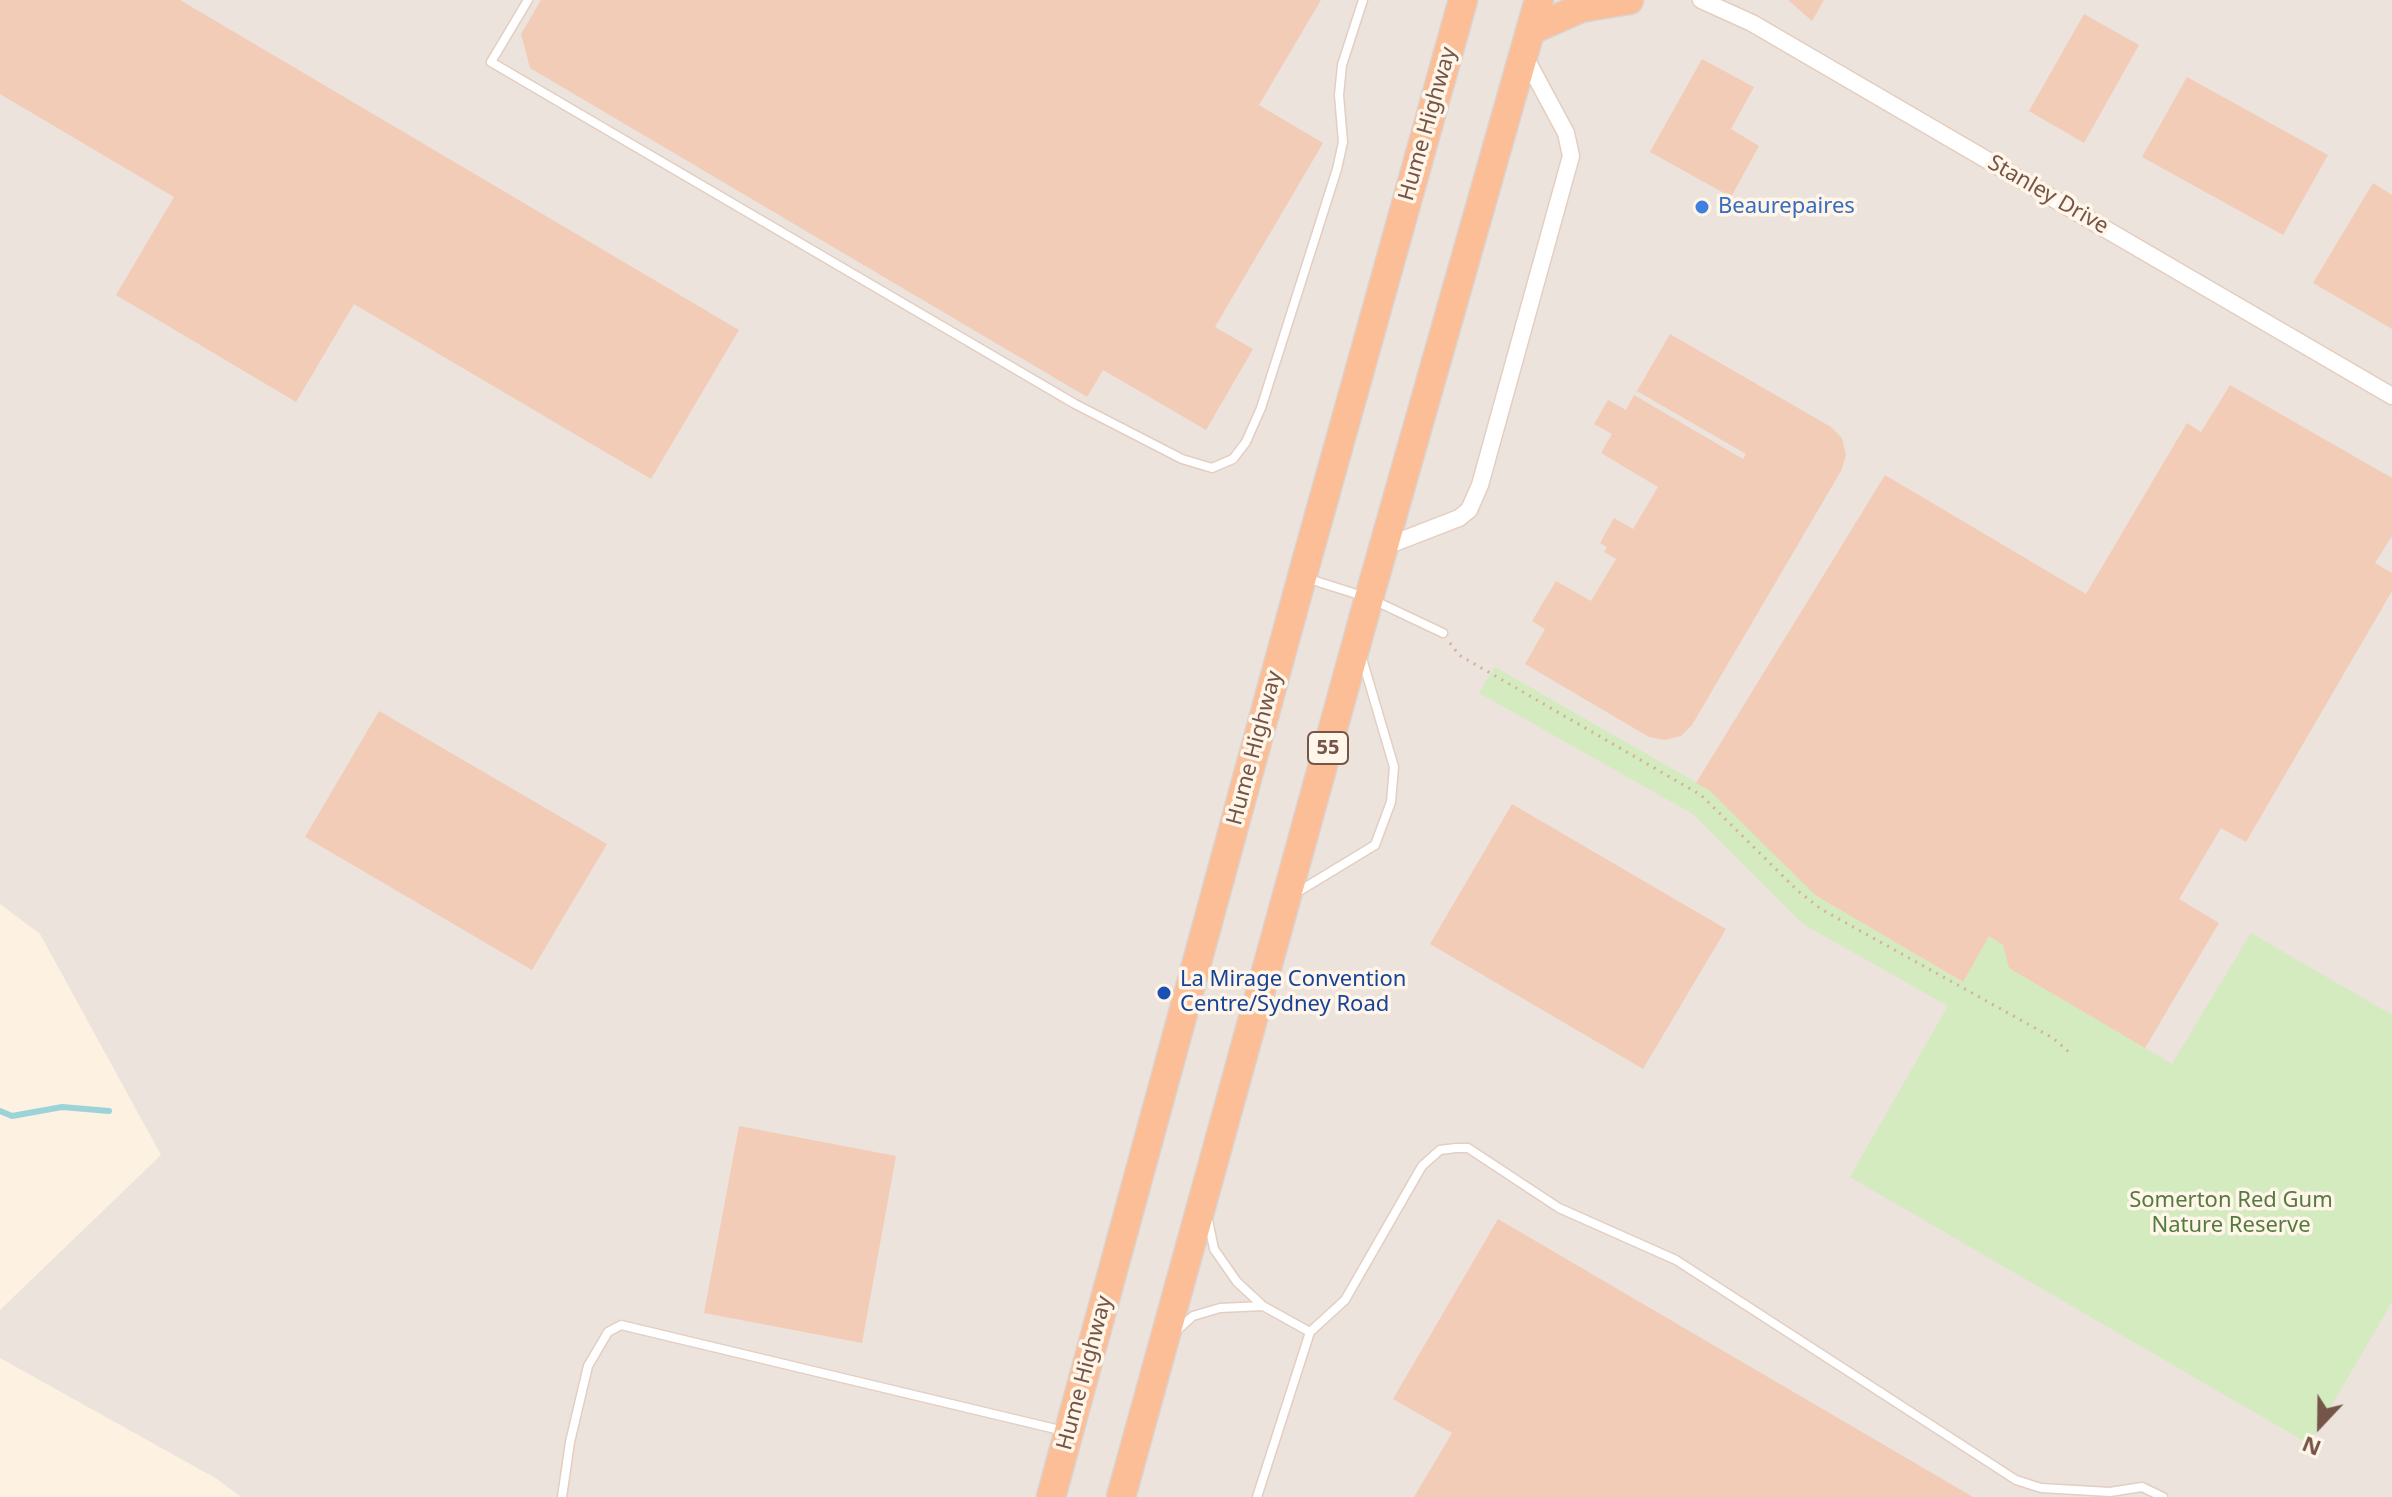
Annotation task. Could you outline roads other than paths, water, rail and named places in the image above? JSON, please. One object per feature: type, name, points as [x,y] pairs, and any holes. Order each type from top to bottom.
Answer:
[{"type":"highway","name":"Hume Highway","points":[[1051,1497],[1463,0]]},
{"type":"highway","name":"55","points":[[1121,1497],[1356,643],[1539,0]]},
{"type":"highway","points":[[1528,43],[1581,8],[1629,0]]},
{"type":"street","name":"Stanley Drive","points":[[1701,0],[1762,28],[2392,396]]},
{"type":"street","points":[[1384,547],[1459,518],[1469,510],[1480,485],[1571,156],[1566,133],[1528,43]]},
{"type":"lane","points":[[528,0],[491,62],[1075,404],[1182,459],[1212,468],[1233,459],[1246,442],[1261,408],[1337,169],[1343,142],[1339,95],[1342,65],[1363,0]]},
{"type":"lane","points":[[1302,577],[1369,598],[1443,633]]},
{"type":"lane","points":[[1286,900],[1375,845],[1391,802],[1394,767],[1371,682],[1356,643]]},
{"type":"lane","points":[[1257,1497],[1310,1332],[1345,1300],[1422,1166],[1440,1150],[1468,1148],[1559,1208],[1676,1260],[2016,1480],[2041,1488],[2110,1492],[2142,1487],[2163,1497]]},
{"type":"lane","points":[[1203,1196],[1214,1249],[1237,1282],[1263,1306],[1310,1332]]},
{"type":"lane","points":[[1163,1342],[1193,1316],[1220,1308],[1263,1306]]},
{"type":"lane","points":[[562,1497],[570,1442],[588,1366],[608,1332],[621,1325],[1069,1433]]},
{"type":"waterway","points":[[0,1111],[12,1116],[62,1107],[109,1111]]},
{"type":"place","name":"Beaurepaires","points":[[1702,207]]},
{"type":"place","name":"La Mirage Convention Centre/Sydney Road","points":[[1164,993]]},
{"type":"park label","name":"Somerton Red Gum Nature Reserve","points":[[2231,1214]]}]
